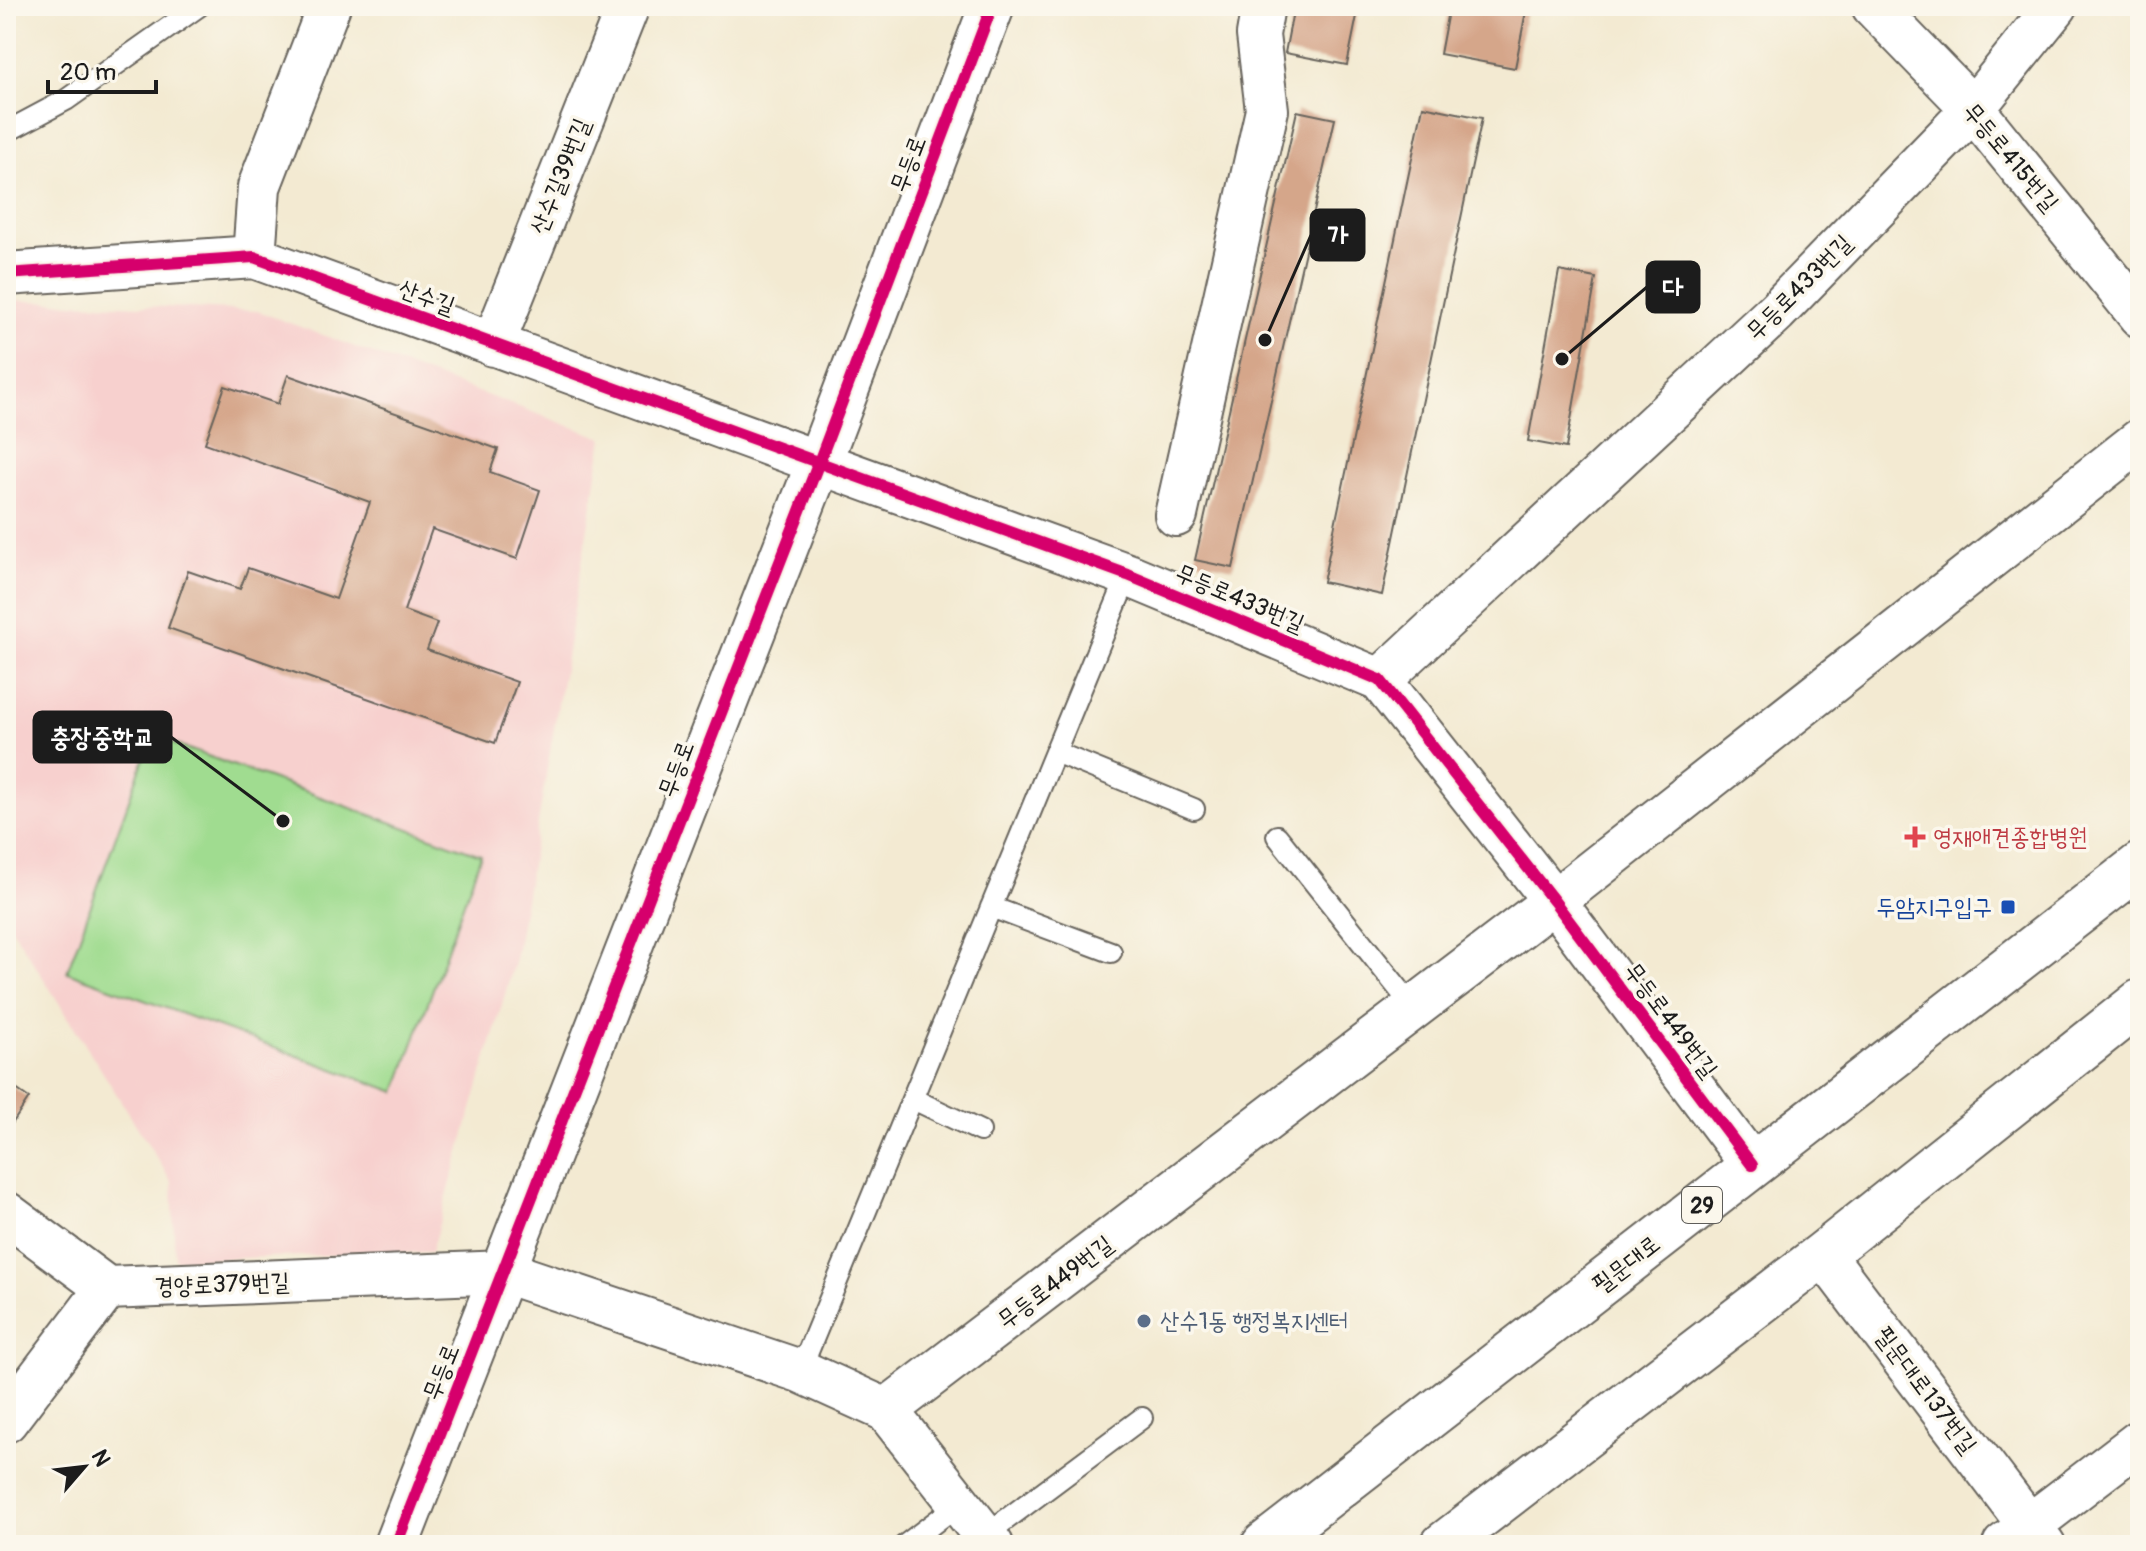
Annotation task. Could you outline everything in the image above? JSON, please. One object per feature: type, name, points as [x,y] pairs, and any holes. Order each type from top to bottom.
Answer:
[{"type":"main road","name":"무등로","points":[[396,1545],[819,462],[992,6]]},
{"type":"main road","name":"필문대로","points":[[1264,1545],[2140,865]]},
{"type":"main road","points":[[1443,1545],[1823,1254],[2140,1002]]},
{"type":"street","points":[[254,257],[259,187],[329,6]]},
{"type":"street","name":"산수길39번길","points":[[493,345],[628,6]]},
{"type":"street","points":[[1176,515],[1267,110],[1258,35],[1263,6]]},
{"type":"street","name":"무등로415번길","points":[[1873,6],[1973,109],[2140,316]]},
{"type":"street","name":"무등로433번길","points":[[1380,680],[1776,312],[1973,109],[2056,6]]},
{"type":"street","name":"산수길","points":[[6,274],[254,257],[819,462]]},
{"type":"street","name":"무등로449번길","points":[[886,1410],[1554,901],[2140,440]]},
{"type":"street","name":"무등로433번길","points":[[819,462],[1128,575],[1380,680],[1554,901]]},
{"type":"street","name":"무등로449번길","points":[[1554,901],[1752,1165]]},
{"type":"street","points":[[6,1213],[107,1288],[6,1421]]},
{"type":"street","name":"필문대로137번길","points":[[1823,1254],[2025,1538],[2140,1441]]},
{"type":"street","points":[[505,1272],[800,1371],[886,1410],[978,1528]]},
{"type":"street","name":"경양로379번길","points":[[107,1288],[505,1272]]},
{"type":"lane","points":[[6,132],[66,100],[199,6]]},
{"type":"lane","points":[[800,1371],[1128,575]]},
{"type":"lane","points":[[1055,752],[1194,809]]},
{"type":"lane","points":[[1277,836],[1414,1008]]},
{"type":"lane","points":[[991,907],[1111,952]]},
{"type":"lane","points":[[913,1099],[980,1131]]},
{"type":"lane","points":[[905,1545],[978,1528],[1142,1418]]},
{"type":"shaded area","points":[[6,300],[257,311],[603,438],[515,959],[431,1252],[175,1260],[172,1182],[6,919]]},
{"type":"green space","points":[[152,736],[481,855],[396,1092],[67,972]]},
{"type":"building","points":[[1294,6],[1359,6],[1347,65],[1285,53]]},
{"type":"building","points":[[1449,6],[1527,6],[1515,68],[1440,54]]},
{"type":"building","points":[[1423,106],[1482,118],[1382,595],[1323,582]]},
{"type":"building","points":[[1297,111],[1335,119],[1233,568],[1195,560]]},
{"type":"building","points":[[1559,271],[1596,278],[1566,448],[1528,441]]},
{"type":"building","points":[[288,375],[498,449],[490,472],[540,490],[517,559],[432,529],[404,611],[437,623],[427,650],[517,682],[495,743],[168,628],[188,571],[240,589],[248,568],[336,599],[370,502],[205,443],[225,386],[278,404]]},
{"type":"building","points":[[6,1082],[29,1098],[8,1130],[6,1128]]},
{"type":"cycle path","points":[[396,1545],[819,462],[992,6]]},
{"type":"cycle path","points":[[6,274],[254,257],[1128,575],[1380,680],[1554,901],[1752,1165]]},
{"type":"place","name":"가","points":[[1265,340]]},
{"type":"place","name":"다","points":[[1562,359]]},
{"type":"place","name":"충장중학교","points":[[283,821]]},
{"type":"place","name":"영재애견종합병원","points":[[1915,837]]},
{"type":"place","name":"두암지구입구","points":[[2008,907]]},
{"type":"place","name":"산수1동 행정복지센터","points":[[1144,1321]]}]
